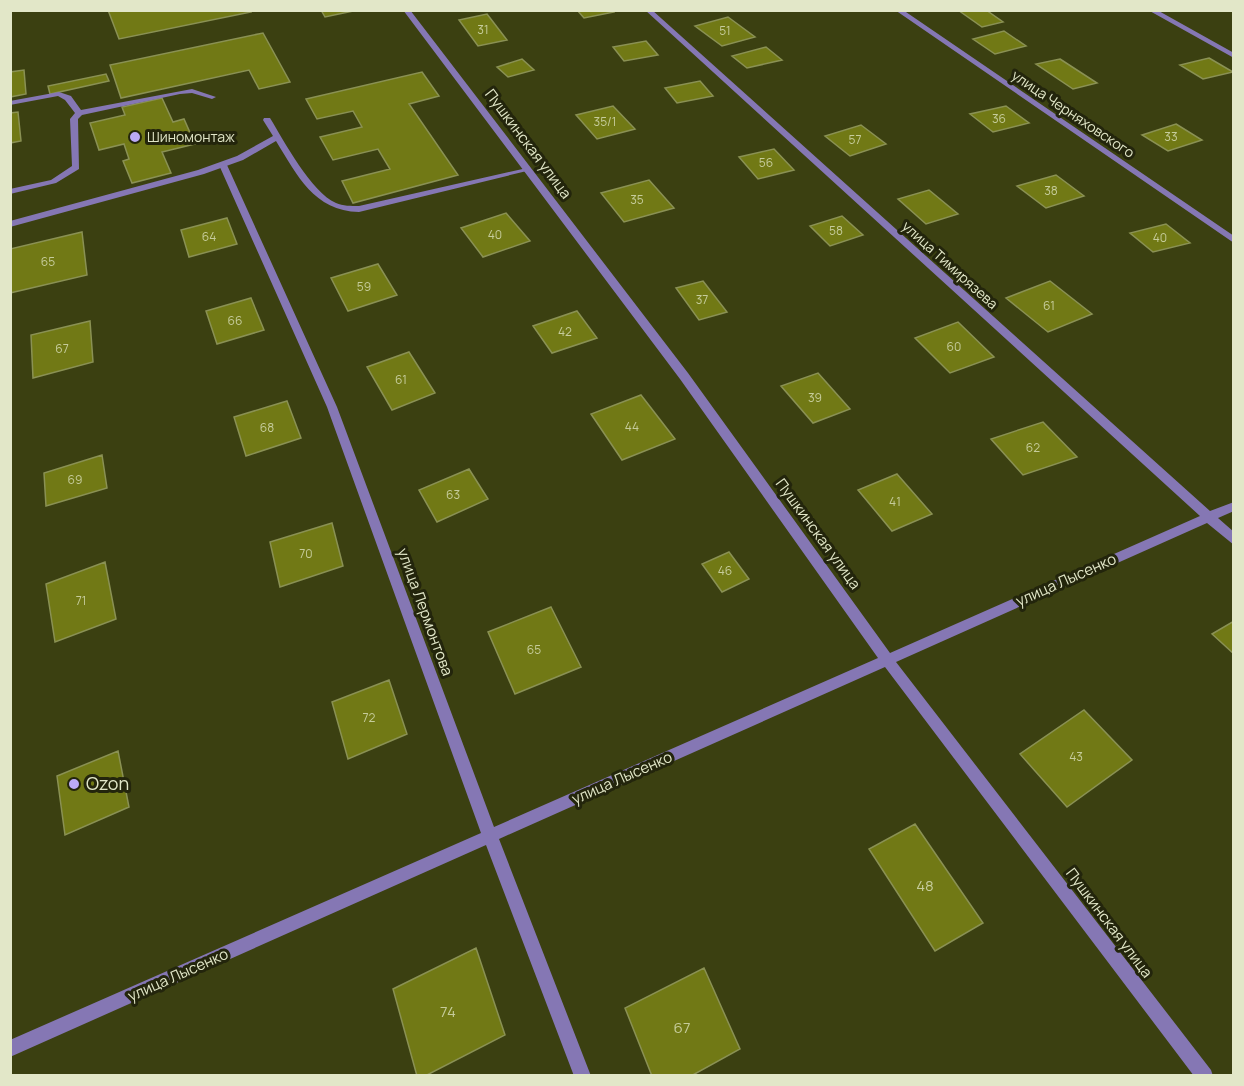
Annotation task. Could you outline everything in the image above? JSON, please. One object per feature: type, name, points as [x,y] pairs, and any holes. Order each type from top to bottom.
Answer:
[{"type":"street","name":"Пушкинская улица","points":[[406,10],[684,376],[888,661],[1205,1076]]},
{"type":"street","name":"улица Тимирязева","points":[[648,10],[1233,540]]},
{"type":"street","name":"улица Черняховского","points":[[898,10],[1233,240]]},
{"type":"street","points":[[1151,10],[1233,56]]},
{"type":"street","points":[[10,192],[52,183],[68,175],[76,167],[74,119],[79,113],[180,92],[192,92],[212,97]]},
{"type":"street","points":[[10,103],[59,94],[68,98],[79,113]]},
{"type":"street","points":[[267,120],[320,195],[330,204],[344,208],[359,209],[527,170]]},
{"type":"street","points":[[10,224],[223,165],[277,137]]},
{"type":"street","name":"улица Лермонтова","points":[[223,165],[332,407],[490,836],[584,1076]]},
{"type":"street","name":"улица Лысенко","points":[[10,1049],[1233,506]]},
{"type":"building","points":[[108,10],[250,10],[251,12],[119,39]]},
{"type":"building","points":[[321,10],[358,10],[325,17]]},
{"type":"building","points":[[577,10],[613,10],[614,12],[584,18]]},
{"type":"building","points":[[958,10],[986,10],[1003,22],[982,27]]},
{"type":"building","points":[[487,14],[507,40],[478,46],[459,20]]},
{"type":"building","points":[[728,17],[755,37],[722,46],[695,26]]},
{"type":"building","points":[[1004,31],[1026,46],[995,54],[973,39]]},
{"type":"building","points":[[263,33],[290,82],[259,89],[249,70],[121,98],[110,65]]},
{"type":"building","points":[[646,41],[658,55],[624,61],[613,47]]},
{"type":"building","points":[[766,47],[782,60],[747,68],[732,56]]},
{"type":"building","points":[[1209,58],[1233,72],[1203,79],[1180,65]]},
{"type":"building","points":[[522,59],[534,70],[508,77],[497,67]]},
{"type":"building","points":[[1060,59],[1097,83],[1073,89],[1036,64]]},
{"type":"building","points":[[24,70],[26,94],[10,97],[10,72]]},
{"type":"building","points":[[422,72],[439,96],[409,104],[458,175],[353,203],[342,181],[390,169],[378,149],[333,160],[320,137],[362,127],[353,111],[317,119],[306,99]]},
{"type":"building","points":[[106,74],[109,81],[50,94],[48,86]]},
{"type":"building","points":[[700,81],[713,96],[677,103],[665,88]]},
{"type":"building","points":[[162,98],[173,122],[184,119],[195,144],[162,152],[171,173],[132,183],[123,161],[129,159],[124,144],[99,150],[90,123],[125,115],[122,107]]},
{"type":"building","points":[[613,106],[635,129],[597,139],[576,115]]},
{"type":"building","points":[[1006,106],[1029,123],[993,132],[970,114]]},
{"type":"building","points":[[18,112],[21,141],[10,143],[10,113]]},
{"type":"building","points":[[1176,124],[1202,140],[1168,151],[1142,135]]},
{"type":"building","points":[[861,125],[886,144],[850,156],[825,136]]},
{"type":"building","points":[[774,149],[794,170],[758,179],[739,157]]},
{"type":"building","points":[[1056,175],[1084,196],[1046,208],[1017,186]]},
{"type":"building","points":[[649,180],[674,208],[624,222],[601,193]]},
{"type":"building","points":[[929,190],[958,214],[926,224],[898,199]]},
{"type":"building","points":[[506,213],[530,241],[483,257],[461,228]]},
{"type":"building","points":[[842,216],[863,235],[830,246],[810,226]]},
{"type":"building","points":[[227,218],[237,244],[189,257],[181,230]]},
{"type":"building","points":[[1166,224],[1190,243],[1153,252],[1130,233]]},
{"type":"building","points":[[82,232],[87,275],[10,293],[10,249]]},
{"type":"building","points":[[378,264],[397,295],[348,311],[331,278]]},
{"type":"building","points":[[703,281],[727,312],[699,320],[676,288]]},
{"type":"building","points":[[1050,281],[1092,314],[1048,332],[1006,298]]},
{"type":"building","points":[[251,298],[264,330],[217,344],[206,311]]},
{"type":"building","points":[[577,311],[597,338],[552,353],[533,326]]},
{"type":"building","points":[[90,321],[93,362],[33,378],[31,335]]},
{"type":"building","points":[[958,322],[994,357],[950,373],[915,338]]},
{"type":"building","points":[[409,352],[435,393],[392,410],[367,367]]},
{"type":"building","points":[[818,373],[850,409],[813,423],[781,386]]},
{"type":"building","points":[[641,395],[675,439],[622,460],[591,414]]},
{"type":"building","points":[[287,401],[301,438],[246,456],[234,417]]},
{"type":"building","points":[[1043,422],[1077,457],[1023,475],[991,439]]},
{"type":"building","points":[[102,455],[107,488],[46,506],[44,473]]},
{"type":"building","points":[[469,469],[488,499],[437,522],[419,490]]},
{"type":"building","points":[[897,474],[932,514],[892,531],[858,490]]},
{"type":"building","points":[[332,523],[343,566],[280,587],[270,542]]},
{"type":"building","points":[[729,552],[749,579],[722,592],[702,564]]},
{"type":"building","points":[[105,562],[116,619],[55,642],[46,584]]},
{"type":"building","points":[[551,607],[581,667],[515,694],[488,632]]},
{"type":"building","points":[[1234,621],[1234,654],[1212,634]]},
{"type":"building","points":[[389,680],[407,734],[348,759],[332,702]]},
{"type":"building","points":[[1084,710],[1132,760],[1067,807],[1020,754]]},
{"type":"building","points":[[118,751],[129,807],[65,835],[57,776]]},
{"type":"building","points":[[915,824],[983,923],[935,951],[869,849]]},
{"type":"building","points":[[476,948],[505,1035],[425,1076],[417,1076],[393,989]]},
{"type":"building","points":[[704,968],[740,1049],[691,1076],[652,1076],[625,1008]]},
{"type":"place","name":"Шиномонтаж","points":[[135,137]]},
{"type":"place","name":"Ozon","points":[[74,784]]}]
